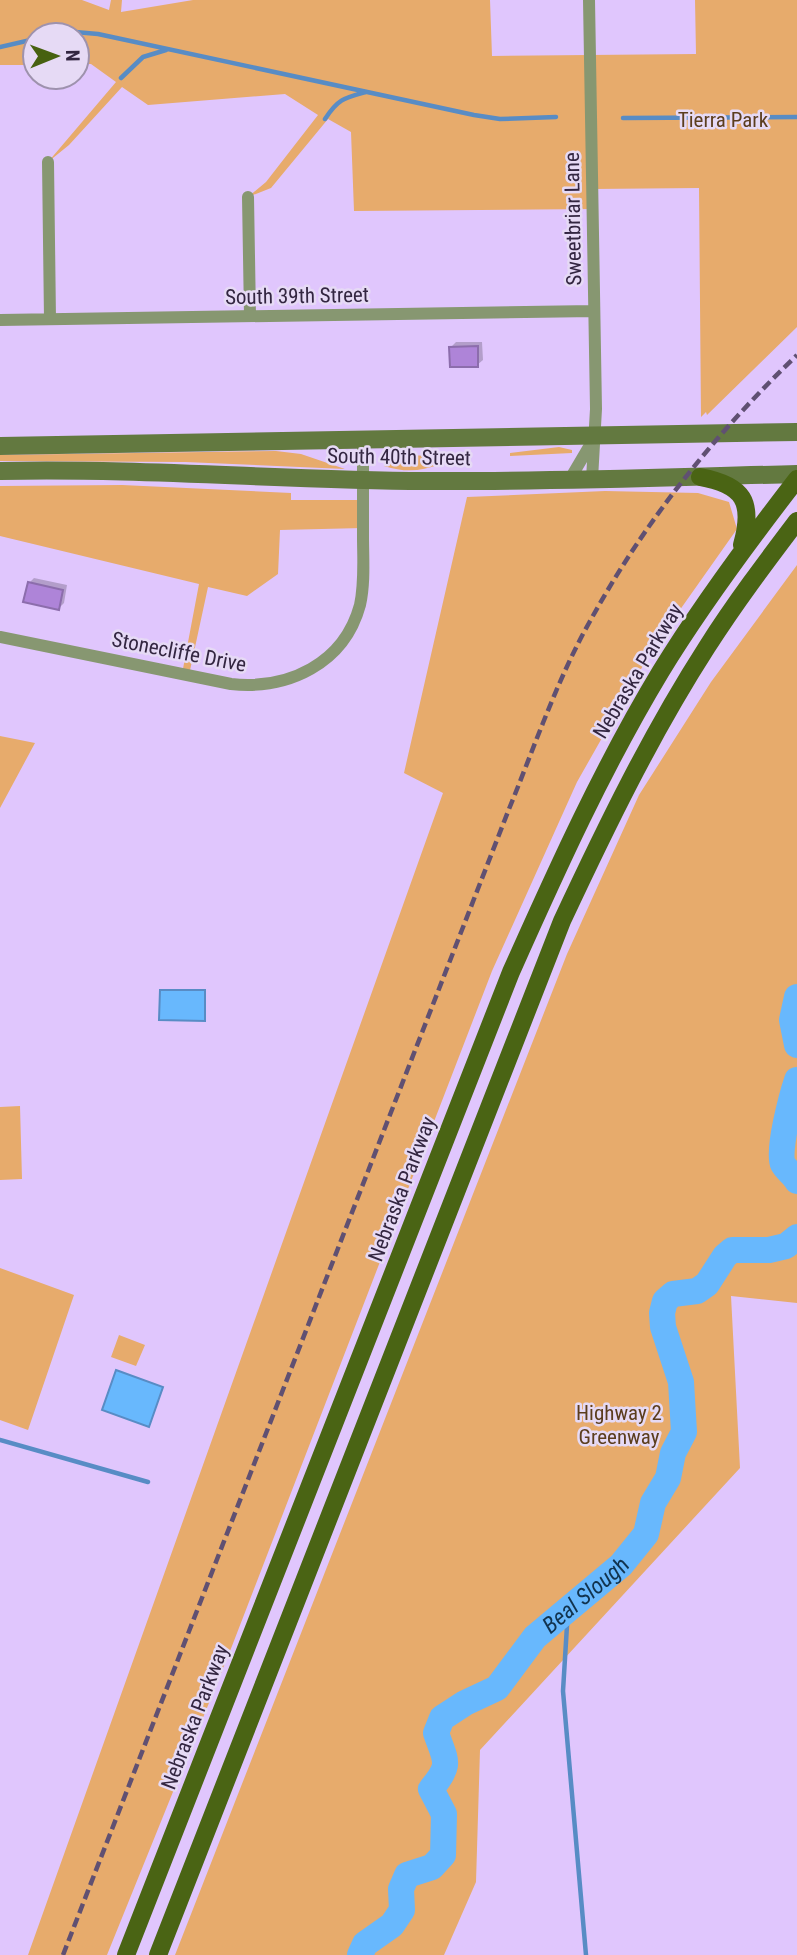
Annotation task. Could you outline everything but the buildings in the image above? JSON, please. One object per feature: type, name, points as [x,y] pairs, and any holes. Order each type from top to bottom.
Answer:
[{"type":"main road","name":"South 40th Street","points":[[0,446],[797,432]]},
{"type":"main road","name":"South 40th Street","points":[[0,471],[152,471],[363,480],[797,477]]},
{"type":"main road","points":[[700,477],[717,480],[732,487],[746,505],[747,526],[735,562]]},
{"type":"main road","name":"Nebraska Parkway","points":[[127,1955],[511,972],[578,822],[662,670],[797,477]]},
{"type":"main road","points":[[158,1955],[562,921],[630,780],[680,693],[715,636],[797,521]]},
{"type":"street","name":"Sweetbriar Lane","points":[[589,0],[595,437],[592,479]]},
{"type":"street","points":[[48,163],[50,319]]},
{"type":"street","points":[[248,197],[250,316]]},
{"type":"street","name":"South 39th Street","points":[[0,320],[594,311]]},
{"type":"street","points":[[570,479],[595,437]]},
{"type":"street","name":"Stonecliffe Drive","points":[[0,637],[240,685],[268,685],[302,674],[332,653],[353,623],[359,607],[364,575],[363,440]]},
{"type":"green space","name":"Tierra Park","points":[[0,0],[82,0],[109,10],[111,0],[122,0],[121,12],[193,0],[490,0],[492,56],[696,54],[695,0],[797,0],[797,327],[707,415],[706,412],[701,417],[699,188],[592,189],[592,209],[354,211],[351,132],[328,119],[271,188],[248,197],[266,182],[318,115],[285,94],[148,105],[122,87],[69,145],[48,162],[116,82],[91,64],[91,21],[21,21],[21,65],[0,65]]},
{"type":"green space","points":[[559,447],[572,450],[572,453],[510,456],[510,453]]},
{"type":"green space","points":[[276,451],[301,454],[345,469],[185,462],[0,461],[0,455]]},
{"type":"green space","points":[[470,454],[470,457],[419,470],[384,466],[384,463],[403,456]]},
{"type":"green space","points":[[122,485],[291,493],[291,500],[363,500],[363,528],[280,530],[278,574],[247,596],[208,587],[189,675],[182,674],[199,584],[0,536],[0,486]]},
{"type":"green space","points":[[605,491],[698,493],[729,502],[737,529],[653,648],[577,782],[492,971],[232,1646],[107,1955],[28,1955],[443,793],[404,773],[467,497]]},
{"type":"green space","name":"Highway 2 Greenway","points":[[797,565],[797,1303],[731,1296],[740,1468],[480,1750],[476,1882],[444,1955],[175,1955],[567,954],[639,795],[711,682]]},
{"type":"green space","points":[[0,736],[35,743],[0,808]]},
{"type":"green space","points":[[20,1106],[22,1179],[0,1180],[0,1107]]},
{"type":"green space","points":[[0,1268],[74,1295],[28,1430],[0,1420]]},
{"type":"green space","points":[[119,1335],[145,1345],[136,1366],[111,1357]]},
{"type":"water","points":[[160,990],[205,990],[205,1021],[159,1020]]},
{"type":"water","points":[[116,1370],[163,1387],[149,1427],[102,1410]]},
{"type":"waterway","points":[[91,33],[474,115],[500,119],[556,117]]},
{"type":"waterway","points":[[0,47],[21,42]]},
{"type":"waterway","points":[[121,78],[143,57],[166,50]]},
{"type":"waterway","points":[[325,119],[342,100],[366,92]]},
{"type":"waterway","points":[[623,118],[797,117]]},
{"type":"waterway","name":"Beal Slough","points":[[797,997],[792,1020],[797,1045]]},
{"type":"waterway","name":"Beal Slough","points":[[797,1080],[782,1148],[783,1164],[797,1181]]},
{"type":"waterway","name":"Beal Slough","points":[[360,1955],[365,1944],[392,1925],[402,1910],[401,1889],[407,1875],[432,1867],[443,1855],[444,1814],[431,1789],[442,1774],[445,1763],[436,1733],[442,1718],[465,1703],[497,1688],[535,1637],[621,1565],[646,1534],[653,1503],[668,1478],[673,1453],[684,1432],[681,1382],[663,1327],[665,1301],[673,1294],[697,1291],[707,1284],[732,1250],[769,1250],[786,1246],[797,1237]]},
{"type":"waterway","points":[[0,1440],[148,1482]]},
{"type":"waterway","points":[[568,1609],[563,1691],[586,1955]]},
{"type":"railway","points":[[63,1955],[546,714],[567,668],[610,586],[657,515],[709,448],[797,355]]}]
